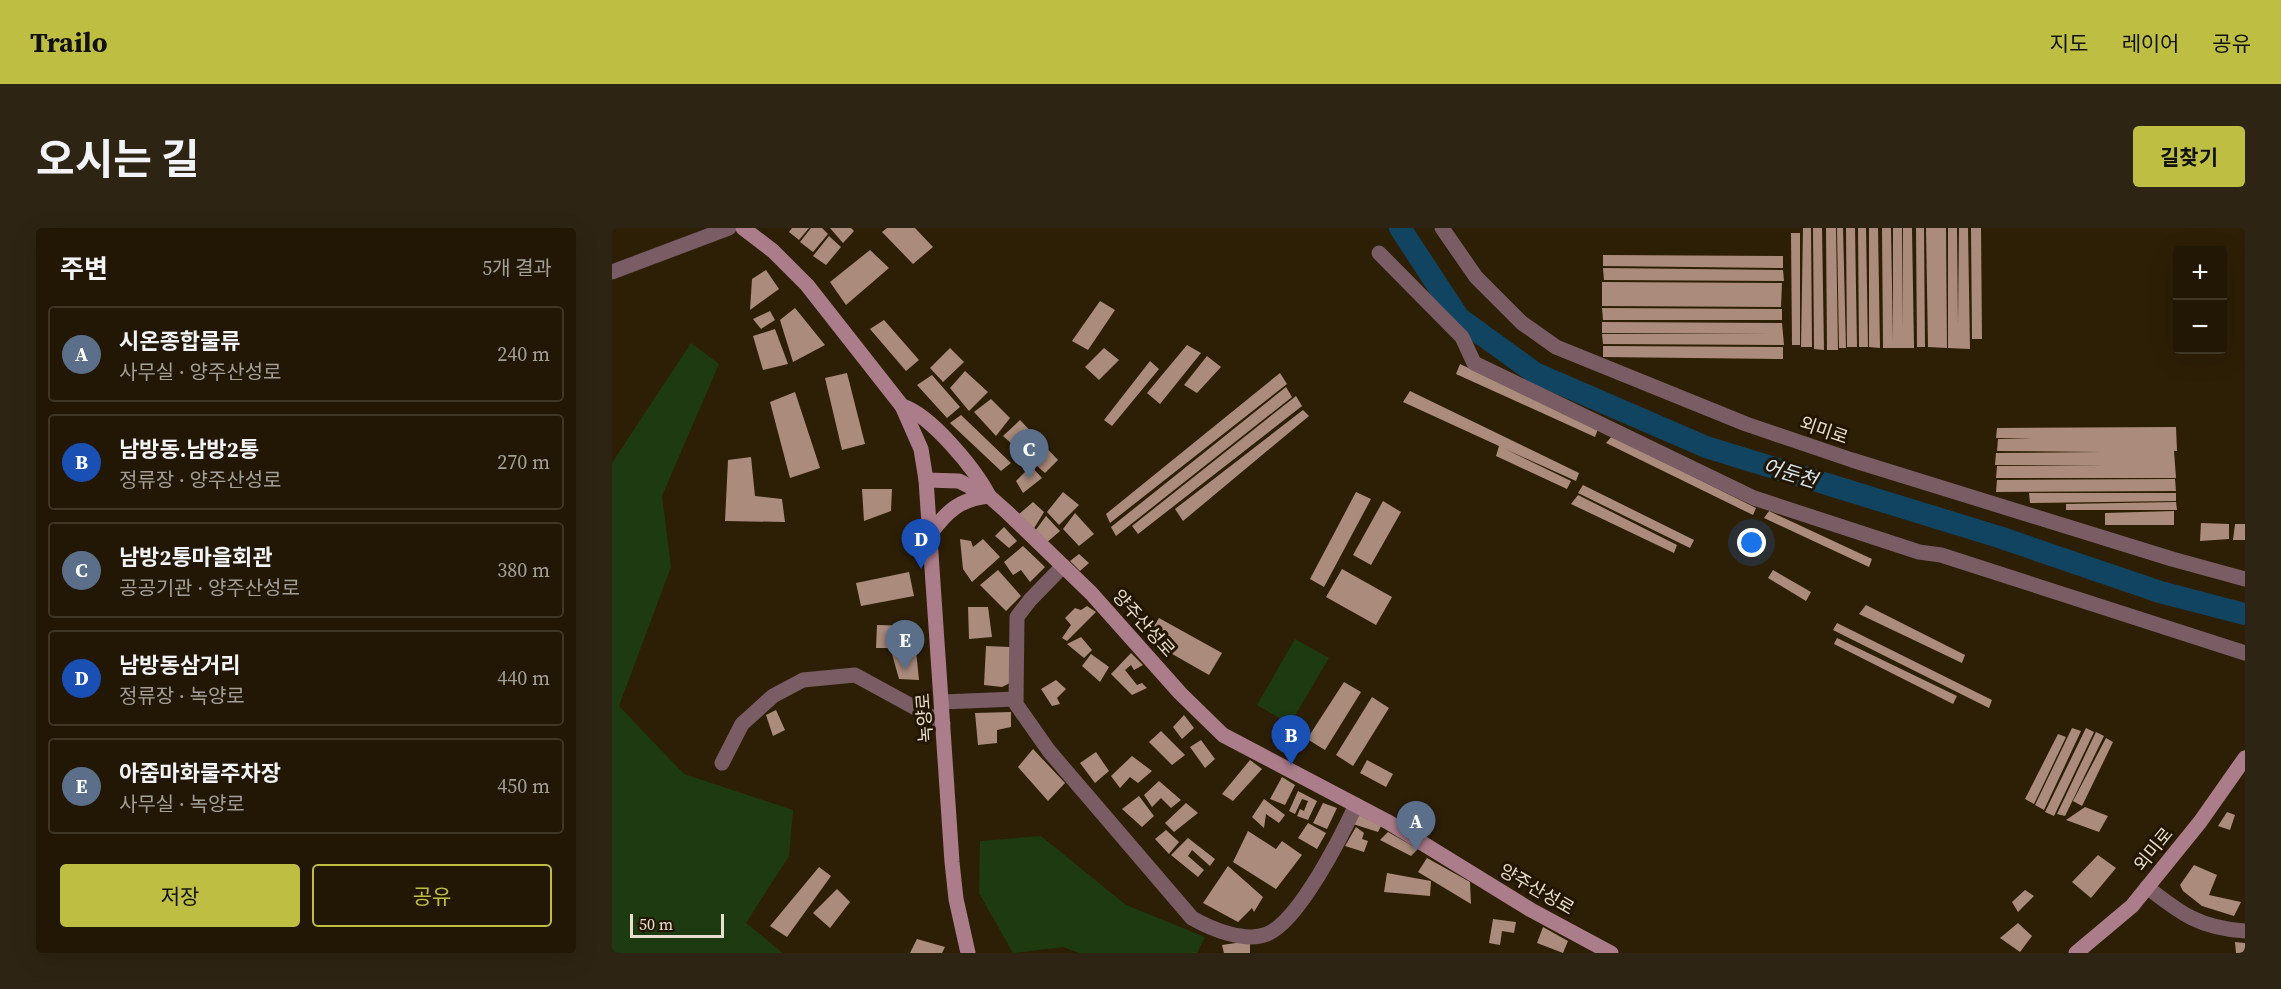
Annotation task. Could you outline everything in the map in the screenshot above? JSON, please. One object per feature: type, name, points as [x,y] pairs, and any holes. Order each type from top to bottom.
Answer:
[{"type":"street","points":[[612,272],[729,228]]},
{"type":"street","points":[[743,228],[773,251],[807,285],[902,406],[921,449],[926,480]]},
{"type":"street","name":"외미로","points":[[1442,228],[1476,278],[1522,323],[1556,348],[1746,424],[1852,460],[2172,559],[2245,579]]},
{"type":"street","points":[[1379,253],[1462,337],[1474,363],[1754,498],[1919,552],[1941,555],[2245,652]]},
{"type":"street","points":[[902,406],[915,410],[932,426],[980,479],[989,496],[962,502],[945,513],[930,534]]},
{"type":"street","name":"양주산성로","points":[[926,480],[959,481],[989,496],[1124,628],[1180,693],[1223,735],[1388,822],[1530,910],[1611,953]]},
{"type":"street","name":"녹양로","points":[[926,480],[956,899],[968,953]]},
{"type":"street","points":[[1063,566],[1017,617],[1016,704],[1049,752],[1192,918],[1212,930],[1238,935],[1266,935],[1284,923],[1337,844],[1356,805]]},
{"type":"street","points":[[722,763],[741,724],[773,696],[803,680],[855,675],[944,723]]},
{"type":"street","points":[[942,702],[1016,699]]},
{"type":"street","name":"외미로","points":[[2076,953],[2132,906],[2200,822],[2245,758]]},
{"type":"street","points":[[2147,887],[2180,914],[2220,929],[2245,931]]},
{"type":"green space","points":[[691,343],[719,364],[662,496],[671,567],[619,706],[684,774],[793,810],[789,856],[746,923],[783,953],[612,953],[612,463]]},
{"type":"green space","points":[[1295,639],[1329,658],[1290,724],[1257,705]]},
{"type":"green space","points":[[1041,836],[1126,905],[1205,937],[1197,953],[1079,953],[1063,947],[1013,953],[979,893],[980,841]]},
{"type":"building","points":[[792,228],[809,228],[799,240],[789,232]]},
{"type":"building","points":[[811,228],[822,228],[828,234],[813,252],[800,242]]},
{"type":"building","points":[[830,228],[851,228],[854,231],[843,243]]},
{"type":"building","points":[[887,228],[915,228],[933,247],[913,264],[882,232]]},
{"type":"building","points":[[1803,228],[1811,228],[1812,347],[1801,347]]},
{"type":"building","points":[[1813,228],[1822,228],[1824,350],[1814,349]]},
{"type":"building","points":[[1826,228],[1836,228],[1838,350],[1827,350]]},
{"type":"building","points":[[1837,228],[1843,228],[1846,348],[1839,348]]},
{"type":"building","points":[[1846,228],[1855,228],[1857,347],[1847,347]]},
{"type":"building","points":[[1858,228],[1866,228],[1868,347],[1859,347]]},
{"type":"building","points":[[1869,228],[1878,228],[1880,348],[1869,347]]},
{"type":"building","points":[[1882,228],[1891,228],[1893,342],[1893,228],[1902,228],[1903,328],[1903,228],[1912,228],[1914,348],[1883,348]]},
{"type":"building","points":[[1916,228],[1924,228],[1925,347],[1917,347]]},
{"type":"building","points":[[1926,228],[1946,228],[1947,348],[1928,347]]},
{"type":"building","points":[[1948,228],[1957,228],[1958,324],[1959,228],[1968,228],[1970,349],[1948,348]]},
{"type":"building","points":[[1971,228],[1981,228],[1982,339],[1972,339]]},
{"type":"building","points":[[1791,233],[1800,233],[1800,345],[1792,345]]},
{"type":"building","points":[[829,236],[841,247],[826,265],[813,256]]},
{"type":"building","points":[[870,250],[889,268],[846,305],[830,282]]},
{"type":"building","points":[[1603,255],[1783,256],[1783,268],[1603,266]]},
{"type":"building","points":[[1603,268],[1783,270],[1784,281],[1604,280]]},
{"type":"building","points":[[766,270],[779,289],[750,310],[752,279]]},
{"type":"building","points":[[1602,282],[1782,283],[1781,307],[1602,306]]},
{"type":"building","points":[[1100,301],[1115,310],[1088,350],[1072,341]]},
{"type":"building","points":[[795,308],[825,345],[793,362],[780,320]]},
{"type":"building","points":[[1602,308],[1782,309],[1782,320],[1603,320]]},
{"type":"building","points":[[770,311],[775,320],[761,329],[753,319]]},
{"type":"building","points":[[884,320],[919,360],[906,371],[870,329]]},
{"type":"building","points":[[1602,322],[1782,323],[1784,345],[1603,344],[1602,334],[1772,333],[1602,333]]},
{"type":"building","points":[[775,329],[788,364],[763,370],[753,336]]},
{"type":"building","points":[[1187,345],[1201,353],[1160,404],[1147,393]]},
{"type":"building","points":[[1603,346],[1783,347],[1783,359],[1603,357]]},
{"type":"building","points":[[950,348],[964,362],[943,382],[930,368]]},
{"type":"building","points":[[1104,348],[1119,360],[1099,380],[1085,367]]},
{"type":"building","points":[[1207,356],[1221,367],[1197,393],[1184,385]]},
{"type":"building","points":[[1150,361],[1159,369],[1112,426],[1104,420]]},
{"type":"building","points":[[1460,364],[1598,429],[1595,437],[1456,374]]},
{"type":"building","points":[[965,371],[988,392],[969,411],[950,388]]},
{"type":"building","points":[[847,373],[865,444],[842,450],[825,378]]},
{"type":"building","points":[[1280,373],[1287,384],[1110,523],[1106,514]]},
{"type":"building","points":[[932,375],[960,407],[947,418],[917,385]]},
{"type":"building","points":[[1286,387],[1292,397],[1116,536],[1111,527]]},
{"type":"building","points":[[1410,391],[1579,473],[1576,481],[1505,449],[1571,481],[1567,489],[1496,456],[1499,446],[1403,402]]},
{"type":"building","points":[[795,392],[820,468],[790,478],[770,402]]},
{"type":"building","points":[[1296,396],[1302,406],[1138,534],[1132,526]]},
{"type":"building","points":[[991,399],[1010,418],[996,436],[974,412]]},
{"type":"building","points":[[1303,410],[1309,416],[1183,521],[1175,509]]},
{"type":"building","points":[[961,415],[1011,463],[1001,471],[950,423]]},
{"type":"building","points":[[1020,420],[1058,460],[1045,473],[1003,436]]},
{"type":"building","points":[[2176,427],[2177,451],[2174,451],[2176,478],[1996,478],[1997,466],[2105,465],[1995,465],[1996,453],[2102,452],[1997,451],[1998,439],[2036,438],[1996,438],[1997,428]]},
{"type":"building","points":[[1612,436],[1756,508],[1753,515],[1606,443]]},
{"type":"building","points":[[751,457],[755,496],[782,499],[785,522],[725,521],[728,460]]},
{"type":"building","points":[[1031,466],[1042,478],[1023,493],[1016,481]]},
{"type":"building","points":[[2175,479],[2176,491],[1996,492],[1997,480]]},
{"type":"building","points":[[1583,485],[1694,540],[1690,548],[1578,493]]},
{"type":"building","points":[[862,489],[892,489],[891,511],[864,521]]},
{"type":"building","points":[[1063,492],[1079,505],[1059,525],[1047,512]]},
{"type":"building","points":[[1356,492],[1371,499],[1324,587],[1310,579]]},
{"type":"building","points":[[2029,493],[2176,493],[2176,501],[2030,503]]},
{"type":"building","points":[[1578,495],[1677,545],[1674,553],[1571,504]]},
{"type":"building","points":[[1383,501],[1401,512],[1371,565],[1353,555]]},
{"type":"building","points":[[1033,502],[1044,512],[1033,530],[1018,515]]},
{"type":"building","points":[[2176,502],[2177,510],[2066,510],[2066,504]]},
{"type":"building","points":[[1769,511],[1872,559],[1869,567],[1764,518]]},
{"type":"building","points":[[2174,511],[2174,525],[2105,525],[2105,513]]},
{"type":"building","points":[[1075,513],[1094,534],[1079,546],[1063,529]]},
{"type":"building","points":[[1046,516],[1060,531],[1045,544],[1035,531]]},
{"type":"building","points":[[2201,523],[2229,524],[2229,539],[2200,541]]},
{"type":"building","points":[[2235,524],[2245,524],[2245,540],[2233,540]]},
{"type":"building","points":[[1004,527],[1017,541],[1009,548],[995,536]]},
{"type":"building","points":[[960,539],[971,541],[973,547],[983,539],[1000,557],[972,582],[963,569]]},
{"type":"building","points":[[1023,546],[1045,567],[1030,582],[1021,570],[1013,575],[1004,562]]},
{"type":"building","points":[[1079,554],[1089,563],[1080,571],[1070,561]]},
{"type":"building","points":[[1342,569],[1392,597],[1376,625],[1326,597]]},
{"type":"building","points":[[998,570],[1021,596],[1006,611],[980,585]]},
{"type":"building","points":[[1773,570],[1811,592],[1806,601],[1768,578]]},
{"type":"building","points":[[909,572],[914,596],[861,606],[856,583]]},
{"type":"building","points":[[1866,605],[1965,655],[1962,663],[1859,614]]},
{"type":"building","points":[[1087,606],[1096,612],[1067,641],[1062,638],[1071,625],[1065,618],[1075,608],[1081,610]]},
{"type":"building","points":[[968,607],[988,607],[992,637],[969,639]]},
{"type":"building","points":[[1159,618],[1222,653],[1209,675],[1146,639]]},
{"type":"building","points":[[1837,623],[1992,700],[1989,708],[1833,630]]},
{"type":"building","points":[[877,625],[915,626],[916,648],[876,648]]},
{"type":"building","points":[[1081,637],[1092,650],[1084,658],[1067,644]]},
{"type":"building","points":[[1837,638],[1957,696],[1953,704],[1834,644]]},
{"type":"building","points":[[986,646],[1010,647],[1010,683],[1002,687],[984,685]]},
{"type":"building","points":[[916,651],[919,680],[899,679],[892,654]]},
{"type":"building","points":[[1131,653],[1143,665],[1134,670],[1131,665],[1125,670],[1137,685],[1142,683],[1147,688],[1132,695],[1111,674]]},
{"type":"building","points":[[1091,654],[1109,667],[1100,682],[1082,666]]},
{"type":"building","points":[[1056,680],[1066,689],[1057,698],[1060,704],[1052,706],[1041,689]]},
{"type":"building","points":[[1344,682],[1361,692],[1325,750],[1307,739]]},
{"type":"building","points":[[1372,697],[1389,708],[1353,766],[1336,755]]},
{"type":"building","points":[[776,710],[785,730],[773,736],[766,715]]},
{"type":"building","points":[[1011,712],[1011,727],[997,730],[997,743],[978,745],[975,713]]},
{"type":"building","points":[[1184,715],[1194,728],[1182,739],[1173,727]]},
{"type":"building","points":[[2072,728],[2081,731],[2044,810],[2035,805]]},
{"type":"building","points":[[2086,728],[2094,732],[2054,816],[2045,812]]},
{"type":"building","points":[[1161,731],[1185,755],[1172,765],[1149,742]]},
{"type":"building","points":[[2096,732],[2104,736],[2065,816],[2057,814]]},
{"type":"building","points":[[2058,734],[2066,737],[2034,804],[2025,799]]},
{"type":"building","points":[[2106,738],[2113,742],[2082,806],[2073,801]]},
{"type":"building","points":[[1201,740],[1215,759],[1205,768],[1190,747]]},
{"type":"building","points":[[1033,749],[1065,783],[1048,801],[1018,767]]},
{"type":"building","points":[[1096,752],[1109,771],[1095,783],[1080,763]]},
{"type":"building","points":[[1132,756],[1152,771],[1138,783],[1130,777],[1120,788],[1111,776]]},
{"type":"building","points":[[1250,760],[1262,769],[1233,801],[1222,794]]},
{"type":"building","points":[[1367,760],[1393,774],[1386,787],[1360,773]]},
{"type":"building","points":[[1282,777],[1295,785],[1285,805],[1270,799]]},
{"type":"building","points":[[1159,781],[1181,800],[1171,808],[1161,798],[1152,807],[1144,795]]},
{"type":"building","points":[[1298,791],[1317,801],[1308,820],[1297,816],[1300,809],[1304,811],[1308,801],[1302,799],[1295,814],[1289,811]]},
{"type":"building","points":[[1139,796],[1154,816],[1142,827],[1122,809]]},
{"type":"building","points":[[1264,799],[1285,815],[1279,823],[1266,814],[1264,828],[1252,817]]},
{"type":"building","points":[[1186,803],[1198,813],[1174,832],[1165,823]]},
{"type":"building","points":[[1323,803],[1337,808],[1327,829],[1313,823]]},
{"type":"building","points":[[2085,807],[2108,816],[2099,832],[2066,820]]},
{"type":"building","points":[[2227,812],[2235,815],[2230,830],[2218,826]]},
{"type":"building","points":[[1359,815],[1381,826],[1378,832],[1353,824]]},
{"type":"building","points":[[1308,823],[1326,833],[1317,849],[1298,838]]},
{"type":"building","points":[[1356,827],[1364,833],[1362,839],[1368,841],[1364,852],[1345,846]]},
{"type":"building","points":[[1166,830],[1179,842],[1169,854],[1155,839]]},
{"type":"building","points":[[1248,831],[1276,849],[1282,841],[1302,855],[1276,889],[1233,862]]},
{"type":"building","points":[[1388,832],[1418,849],[1411,856],[1380,840]]},
{"type":"building","points":[[1188,838],[1215,859],[1210,866],[1192,850],[1188,856],[1204,870],[1198,877],[1171,855]]},
{"type":"building","points":[[2098,855],[2116,868],[2091,898],[2072,882]]},
{"type":"building","points":[[1427,858],[1470,882],[1471,904],[1418,872]]},
{"type":"building","points":[[2194,865],[2217,875],[2209,895],[2241,902],[2234,916],[2202,906],[2183,891],[2180,885]]},
{"type":"building","points":[[1228,866],[1263,897],[1254,912],[1252,908],[1238,922],[1203,903]]},
{"type":"building","points":[[819,867],[831,876],[787,937],[770,926]]},
{"type":"building","points":[[1387,873],[1431,881],[1430,896],[1384,892]]},
{"type":"building","points":[[837,889],[850,902],[830,928],[813,913]]},
{"type":"building","points":[[2025,890],[2034,896],[2018,912],[2012,902]]},
{"type":"building","points":[[1493,919],[1516,922],[1514,933],[1502,931],[1500,945],[1489,943]]},
{"type":"building","points":[[2018,923],[2032,936],[2020,952],[2000,938]]},
{"type":"building","points":[[1543,927],[1568,941],[1563,953],[1537,943]]},
{"type":"building","points":[[917,939],[945,947],[942,953],[910,953]]},
{"type":"building","points":[[1250,941],[1250,953],[1224,953],[1222,945]]},
{"type":"building","points":[[2235,942],[2245,943],[2245,953],[2236,953]]},
{"type":"waterway","name":"어둔천","points":[[1400,228],[1459,318],[1535,373],[1706,447],[1999,537],[2160,592],[2245,614]]},
{"type":"place","name":"남방2통마을회관","points":[[1029,479]]},
{"type":"place","name":"남방동삼거리","points":[[921,569]]},
{"type":"place","name":"아줌마화물주차장","points":[[905,670]]},
{"type":"place","name":"남방동.남방2통","points":[[1291,765]]},
{"type":"place","name":"시온종합물류","points":[[1416,851]]}]
